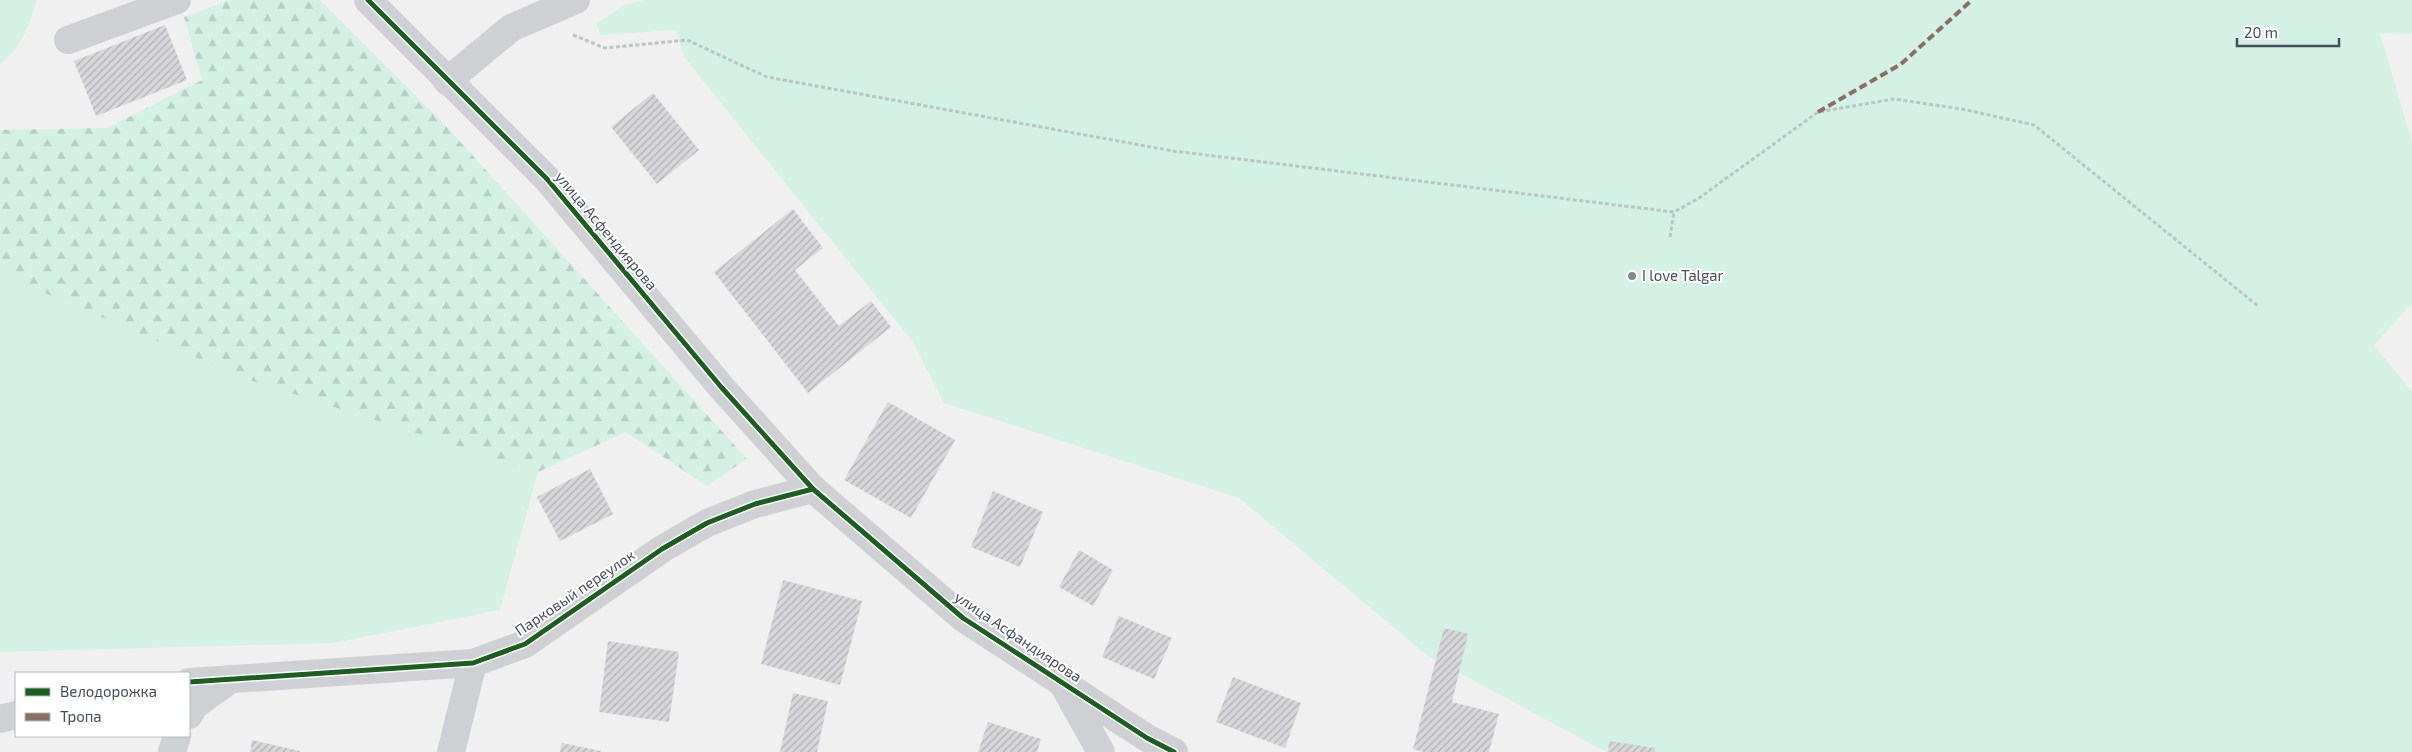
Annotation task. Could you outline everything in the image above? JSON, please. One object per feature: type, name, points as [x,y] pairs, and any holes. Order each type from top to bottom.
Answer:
[{"type":"street","points":[[68,40],[178,0]]},
{"type":"street","name":"улица Асфендиярова","points":[[368,0],[547,179],[722,388],[813,489]]},
{"type":"street","points":[[447,80],[512,28],[576,0]]},
{"type":"street","name":"Парковый переулок","points":[[190,682],[473,663],[526,644],[662,549],[707,523],[755,504],[813,489]]},
{"type":"street","name":"улица Асфандиярова","points":[[813,489],[963,618],[1147,738],[1174,752]]},
{"type":"street","points":[[451,752],[473,663]]},
{"type":"street","points":[[190,713],[194,706],[231,679]]},
{"type":"street","points":[[1062,683],[1093,746]]},
{"type":"street","points":[[0,719],[15,716]]},
{"type":"street","points":[[172,752],[177,737]]},
{"type":"path","points":[[573,35],[605,48],[687,40],[767,77],[1173,151],[1674,212],[1699,198],[1818,112],[1894,99],[1962,109],[2034,126],[2258,306]]},
{"type":"path","points":[[1670,237],[1674,212]]},
{"type":"green space","points":[[0,0],[36,0],[24,35],[13,51],[0,64]]},
{"type":"green space","points":[[230,0],[320,0],[446,126],[747,459],[707,486],[626,432],[538,472],[249,380],[0,274],[0,130],[107,128],[202,80],[184,17]]},
{"type":"green space","points":[[645,0],[2412,0],[2412,34],[2380,33],[2412,142],[2412,303],[2374,345],[2412,392],[2412,752],[1606,752],[1428,656],[1239,498],[944,403],[913,342],[684,57],[676,30],[601,35],[596,24],[624,5]]},
{"type":"green space","points":[[0,274],[249,380],[538,472],[500,610],[333,643],[0,652]]},
{"type":"building","points":[[165,25],[187,80],[96,116],[74,61]]},
{"type":"building","points":[[653,93],[699,150],[657,184],[611,127]]},
{"type":"building","points":[[793,209],[823,248],[795,270],[839,326],[871,301],[891,327],[808,393],[714,272]]},
{"type":"building","points":[[888,402],[955,440],[911,518],[844,480]]},
{"type":"building","points":[[590,469],[613,514],[560,541],[537,497]]},
{"type":"building","points":[[993,491],[1043,512],[1020,567],[971,547]]},
{"type":"building","points":[[1079,550],[1113,570],[1093,606],[1059,587]]},
{"type":"building","points":[[783,580],[862,601],[840,685],[761,664]]},
{"type":"building","points":[[1119,616],[1172,638],[1154,679],[1102,657]]},
{"type":"building","points":[[1444,628],[1468,634],[1452,702],[1499,714],[1489,752],[1424,752],[1413,749]]},
{"type":"building","points":[[608,641],[679,652],[669,722],[599,712]]},
{"type":"building","points":[[1233,677],[1301,703],[1285,748],[1216,722]]},
{"type":"building","points":[[793,693],[828,701],[817,752],[780,752]]},
{"type":"building","points":[[988,722],[1041,739],[1037,752],[978,752]]},
{"type":"building","points":[[252,740],[300,751],[300,752],[250,752]]},
{"type":"building","points":[[1609,741],[1655,748],[1655,752],[1608,752]]},
{"type":"building","points":[[562,743],[601,751],[601,752],[560,752]]},
{"type":"marked path","points":[[1818,112],[1901,64],[1972,0]]},
{"type":"cycle path","points":[[368,0],[547,179],[722,388],[813,489],[963,618],[1147,738],[1174,752]]},
{"type":"cycle path","points":[[190,682],[473,663],[525,644],[662,549],[707,523],[755,504],[813,489]]},
{"type":"place","name":"I love Talgar","points":[[1632,276]]}]
